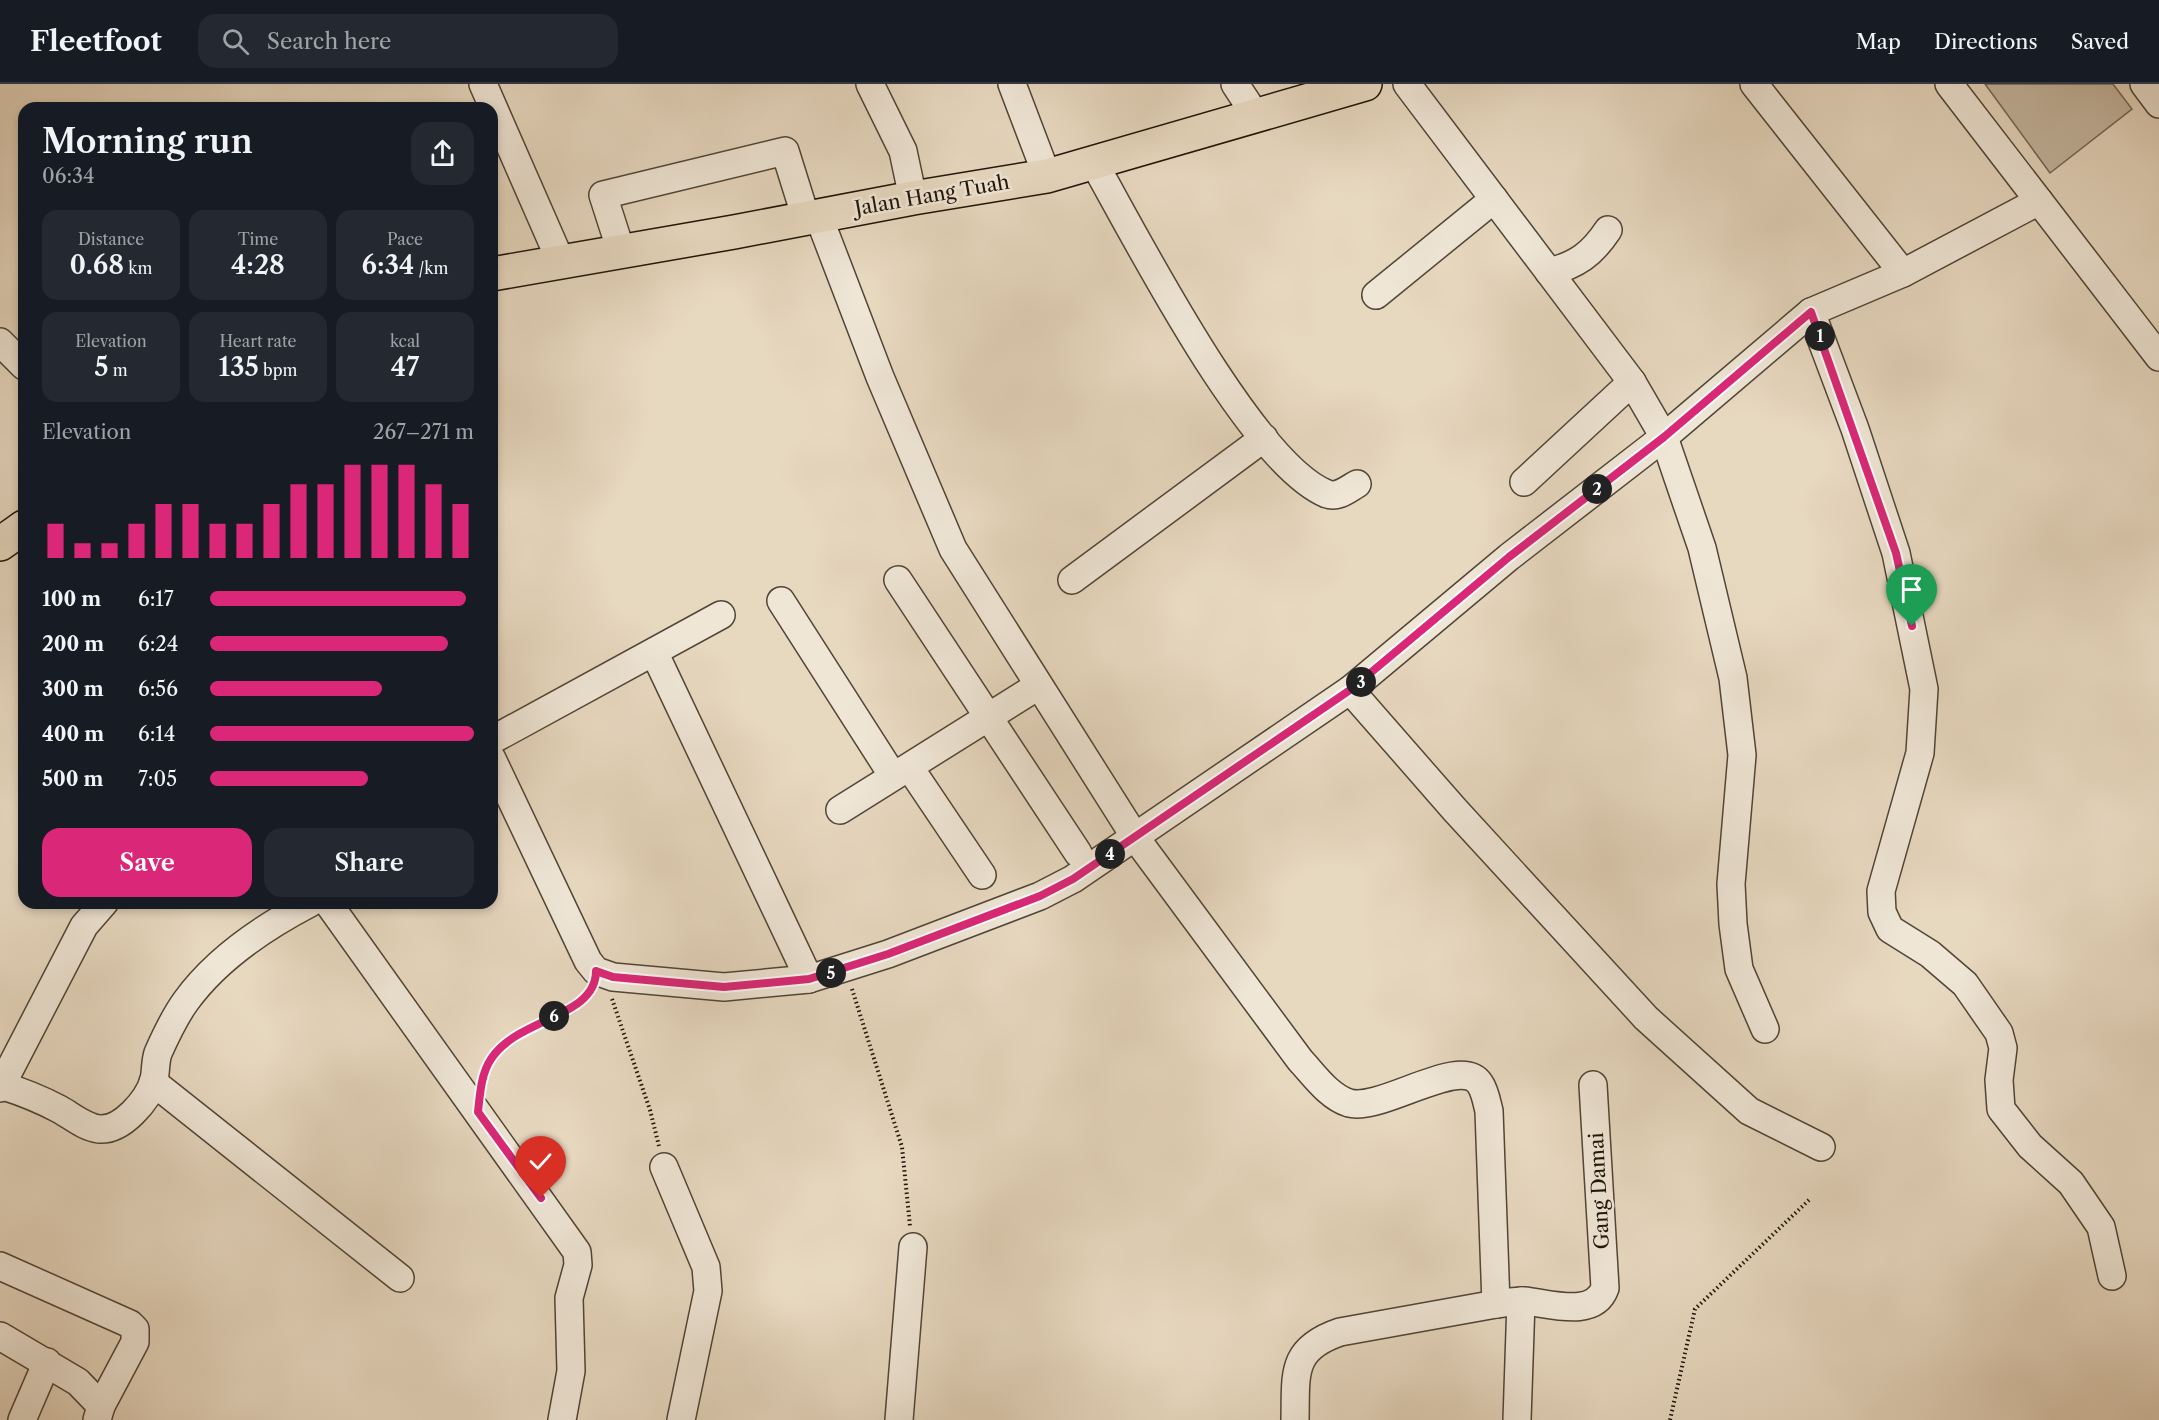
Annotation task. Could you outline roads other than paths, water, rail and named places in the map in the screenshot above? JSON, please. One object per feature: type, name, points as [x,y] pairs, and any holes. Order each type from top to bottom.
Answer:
[{"type":"main road","name":"Jalan Hang Tuah","points":[[498,273],[1047,176],[1365,84]]},
{"type":"main road","points":[[0,544],[18,531]]},
{"type":"street","points":[[483,84],[491,102]]},
{"type":"street","points":[[870,84],[903,151],[913,198]]},
{"type":"street","points":[[1012,84],[1047,176]]},
{"type":"street","points":[[1235,84],[1256,116]]},
{"type":"street","points":[[1407,84],[1632,382],[1664,437],[1702,548],[1733,678],[1742,755],[1731,884],[1733,924],[1738,969],[1765,1029]]},
{"type":"street","points":[[1754,84],[1903,273]]},
{"type":"street","points":[[1949,84],[2159,357]]},
{"type":"street","points":[[2144,84],[2159,104]]},
{"type":"street","points":[[498,118],[561,262]]},
{"type":"street","points":[[621,251],[603,195],[785,151],[953,549],[1135,837],[1300,1060],[1332,1094],[1350,1103],[1376,1103],[1451,1075],[1468,1075],[1480,1083],[1489,1111],[1509,1303],[1517,1420]]},
{"type":"street","points":[[1094,163],[1182,319],[1264,438],[1298,474],[1328,494],[1336,495],[1357,484]]},
{"type":"street","points":[[1376,295],[1494,199]]},
{"type":"street","points":[[498,786],[502,804],[588,960],[604,974],[724,987],[809,979],[845,968],[1040,896],[1073,879],[1350,690],[1509,557],[1664,437],[1811,312],[1903,273],[2039,201]]},
{"type":"street","points":[[1549,272],[1583,259],[1597,247],[1608,230]]},
{"type":"street","points":[[1811,312],[1896,553],[1924,689],[1920,753],[1881,891],[1882,912],[1890,929],[1930,954],[1965,984],[1999,1032],[2003,1048],[1999,1080],[2001,1109],[2031,1146],[2071,1183],[2102,1227],[2112,1276]]},
{"type":"street","points":[[0,342],[18,360]]},
{"type":"street","points":[[1524,482],[1632,382]]},
{"type":"street","points":[[1072,580],[1264,438]]},
{"type":"street","points":[[898,580],[1078,853]]},
{"type":"street","points":[[781,601],[902,772],[982,875]]},
{"type":"street","points":[[498,737],[721,615]]},
{"type":"street","points":[[654,652],[809,979]]},
{"type":"street","points":[[840,810],[1038,686]]},
{"type":"street","points":[[1350,690],[1455,810],[1646,1018],[1749,1111],[1821,1147]]},
{"type":"street","points":[[99,909],[84,926],[0,1086],[35,1097],[82,1124],[100,1129],[113,1127],[134,1112],[153,1082],[157,1056],[172,1023],[203,980],[250,939],[300,909]]},
{"type":"street","points":[[332,909],[577,1252],[578,1265],[569,1298],[572,1371],[562,1420]]},
{"type":"street","points":[[153,1082],[400,1278]]},
{"type":"street","name":"Gang Damai","points":[[1509,1303],[1580,1307],[1595,1303],[1602,1297],[1605,1288],[1593,1085]]},
{"type":"street","points":[[664,1167],[706,1267],[708,1291],[681,1420]]},
{"type":"street","points":[[899,1420],[913,1247]]},
{"type":"street","points":[[0,1266],[130,1324],[135,1329],[135,1342],[99,1413]]},
{"type":"street","points":[[1295,1420],[1296,1381],[1303,1357],[1311,1344],[1340,1332],[1509,1303]]},
{"type":"street","points":[[0,1336],[87,1389],[99,1413]]},
{"type":"street","points":[[22,1420],[46,1362]]}]
